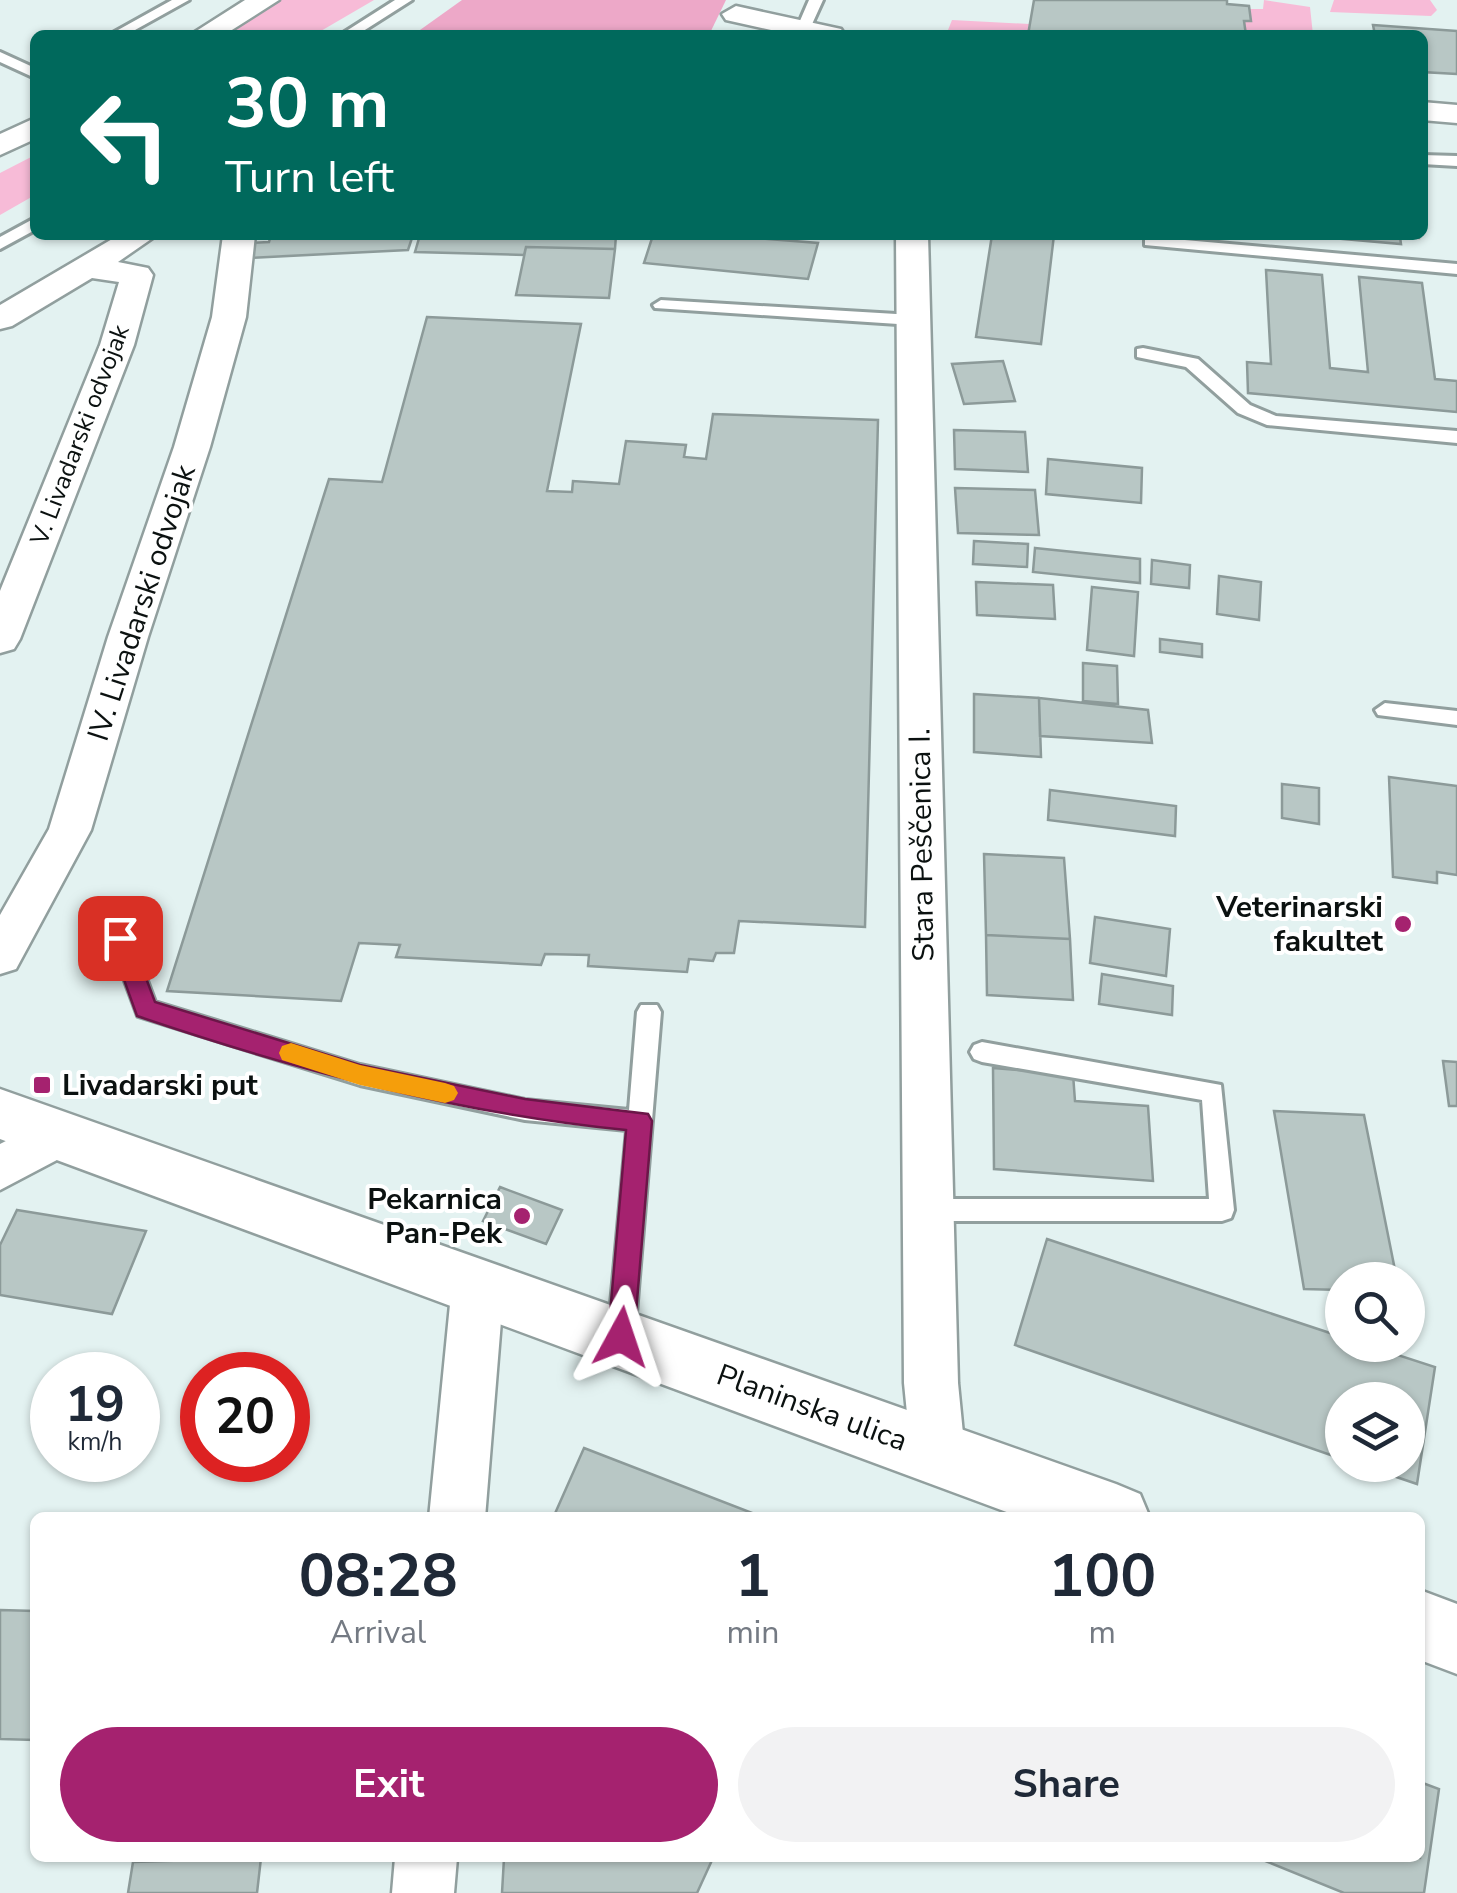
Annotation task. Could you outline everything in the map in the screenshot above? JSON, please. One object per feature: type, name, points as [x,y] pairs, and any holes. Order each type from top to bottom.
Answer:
[{"type":"street","points":[[213,30],[265,0]]},
{"type":"street","points":[[736,14],[808,30]]},
{"type":"street","points":[[1428,112],[1457,114]]},
{"type":"street","points":[[0,146],[30,130]]},
{"type":"street","points":[[0,319],[133,240]]},
{"type":"street","name":"IV. Livadarski odvojak","points":[[0,956],[70,830],[208,392],[229,318],[238,240]]},
{"type":"street","name":"Stara Peščenica I.","points":[[912,240],[931,1383],[938,1454]]},
{"type":"street","name":"V. Livadarski odvojak","points":[[0,639],[117,345],[137,275],[90,268]]},
{"type":"street","name":"Planinska ulica","points":[[0,1114],[1099,1512]]},
{"type":"street","points":[[0,1169],[58,1136]]},
{"type":"street","points":[[458,1512],[478,1284]]},
{"type":"street","points":[[1425,1628],[1457,1638]]},
{"type":"street","points":[[423,1893],[426,1862]]},
{"type":"lane","points":[[125,30],[182,0]]},
{"type":"lane","points":[[355,30],[406,0]]},
{"type":"lane","points":[[815,0],[817,30]]},
{"type":"lane","points":[[0,56],[30,71]]},
{"type":"lane","points":[[1428,160],[1457,162]]},
{"type":"lane","points":[[0,244],[30,226]]},
{"type":"lane","points":[[1150,242],[1185,240],[1457,269]]},
{"type":"lane","points":[[661,306],[913,320]]},
{"type":"lane","points":[[1143,354],[1192,363],[1244,409],[1273,420],[1457,437]]},
{"type":"lane","points":[[1385,710],[1457,718]]},
{"type":"lane","points":[[120,938],[146,1009],[360,1075],[525,1110],[640,1121]]},
{"type":"lane","points":[[621,1337],[649,1012]]},
{"type":"lane","points":[[928,1210],[1222,1210],[1213,1092],[982,1052]]},
{"type":"shaded area","points":[[279,0],[374,0],[323,30],[227,30]]},
{"type":"shaded area","points":[[462,0],[726,0],[711,30],[420,30]]},
{"type":"shaded area","points":[[1264,0],[1310,7],[1312,30],[1245,30],[1244,21],[1251,21],[1249,9],[1263,9]]},
{"type":"shaded area","points":[[1334,0],[1430,0],[1437,10],[1431,16],[1330,12]]},
{"type":"shaded area","points":[[952,20],[1029,24],[1028,30],[948,30]]},
{"type":"shaded area","points":[[30,158],[30,198],[0,215],[0,173]]},
{"type":"building","points":[[1034,0],[1227,0],[1227,4],[1249,6],[1251,21],[1244,21],[1245,30],[1029,30]]},
{"type":"building","points":[[1373,25],[1457,31],[1457,74],[1428,72],[1428,30],[1374,30]]},
{"type":"building","points":[[411,240],[408,250],[247,258],[249,243]]},
{"type":"building","points":[[419,240],[616,240],[615,249],[526,247],[524,255],[415,252]]},
{"type":"building","points":[[651,240],[818,243],[808,279],[644,263]]},
{"type":"building","points":[[991,240],[1053,240],[1041,344],[976,337]]},
{"type":"building","points":[[1355,240],[1400,240],[1401,244]]},
{"type":"building","points":[[526,247],[615,249],[609,298],[516,295]]},
{"type":"building","points":[[1266,270],[1322,275],[1330,368],[1368,372],[1359,277],[1422,283],[1435,379],[1457,381],[1457,412],[1248,393],[1247,362],[1271,364]]},
{"type":"building","points":[[427,317],[581,324],[547,491],[572,492],[573,481],[619,484],[626,441],[686,445],[684,457],[706,459],[713,414],[878,420],[865,927],[739,921],[734,953],[716,953],[713,961],[689,959],[687,972],[588,966],[589,955],[545,954],[541,965],[396,957],[400,945],[359,943],[341,1001],[167,991],[329,479],[382,482]]},
{"type":"building","points":[[1003,361],[1015,401],[964,404],[952,364]]},
{"type":"building","points":[[954,430],[1025,432],[1028,472],[955,469]]},
{"type":"building","points":[[1048,459],[1142,468],[1141,503],[1046,494]]},
{"type":"building","points":[[955,488],[1035,490],[1039,535],[958,533]]},
{"type":"building","points":[[974,541],[1028,544],[1027,567],[973,564]]},
{"type":"building","points":[[1035,548],[1140,559],[1140,583],[1033,572]]},
{"type":"building","points":[[1152,560],[1190,565],[1189,588],[1151,584]]},
{"type":"building","points":[[1219,576],[1261,582],[1259,620],[1217,614]]},
{"type":"building","points":[[976,582],[1053,585],[1055,619],[977,615]]},
{"type":"building","points":[[1092,587],[1138,592],[1134,656],[1087,650]]},
{"type":"building","points":[[1160,639],[1202,644],[1202,657],[1160,652]]},
{"type":"building","points":[[1083,663],[1117,666],[1118,704],[1083,701]]},
{"type":"building","points":[[974,694],[1039,698],[1041,757],[974,752]]},
{"type":"building","points":[[1039,698],[1148,710],[1152,743],[1040,736]]},
{"type":"building","points":[[1389,777],[1457,786],[1457,875],[1437,872],[1437,883],[1393,877]]},
{"type":"building","points":[[1282,784],[1319,788],[1319,824],[1282,818]]},
{"type":"building","points":[[1050,790],[1176,806],[1175,836],[1048,820]]},
{"type":"building","points":[[984,854],[1064,858],[1070,939],[986,935]]},
{"type":"building","points":[[1095,917],[1170,929],[1166,976],[1090,963]]},
{"type":"building","points":[[986,935],[1070,939],[1073,1000],[987,995]]},
{"type":"building","points":[[1102,974],[1173,986],[1172,1015],[1099,1004]]},
{"type":"building","points":[[1443,1061],[1457,1062],[1457,1106],[1449,1106]]},
{"type":"building","points":[[993,1068],[1073,1074],[1075,1101],[1148,1106],[1153,1181],[994,1169]]},
{"type":"building","points":[[1274,1111],[1364,1115],[1393,1262],[1325,1262],[1325,1290],[1304,1289]]},
{"type":"building","name":"Pekarnica Pan-Pek","points":[[500,1187],[562,1210],[546,1244],[483,1221]]},
{"type":"building","points":[[17,1210],[146,1231],[112,1314],[0,1295],[0,1245]]},
{"type":"building","points":[[1047,1239],[1325,1331],[1325,1362],[1420,1362],[1435,1367],[1425,1432],[1425,1382],[1325,1382],[1325,1453],[1015,1345]]},
{"type":"building","points":[[584,1448],[749,1512],[556,1512]]},
{"type":"building","points":[[0,1610],[30,1611],[30,1740],[0,1739]]},
{"type":"building","points":[[1425,1784],[1439,1789],[1424,1893],[1344,1893],[1268,1862],[1425,1862]]},
{"type":"building","points":[[133,1862],[261,1862],[257,1893],[128,1893]]},
{"type":"building","points":[[504,1862],[711,1862],[697,1893],[502,1893]]},
{"type":"slow traffic","points":[[291,1053],[360,1075],[445,1093]]},
{"type":"place","name":"Veterinarski fakultet","points":[[1403,924]]},
{"type":"place","name":"Livadarski put","points":[[42,1085]]},
{"type":"place","name":"Pekarnica Pan-Pek","points":[[522,1216]]},
{"type":"route","points":[[120,938],[146,1009],[360,1075],[525,1110],[640,1121],[621,1337]]}]
